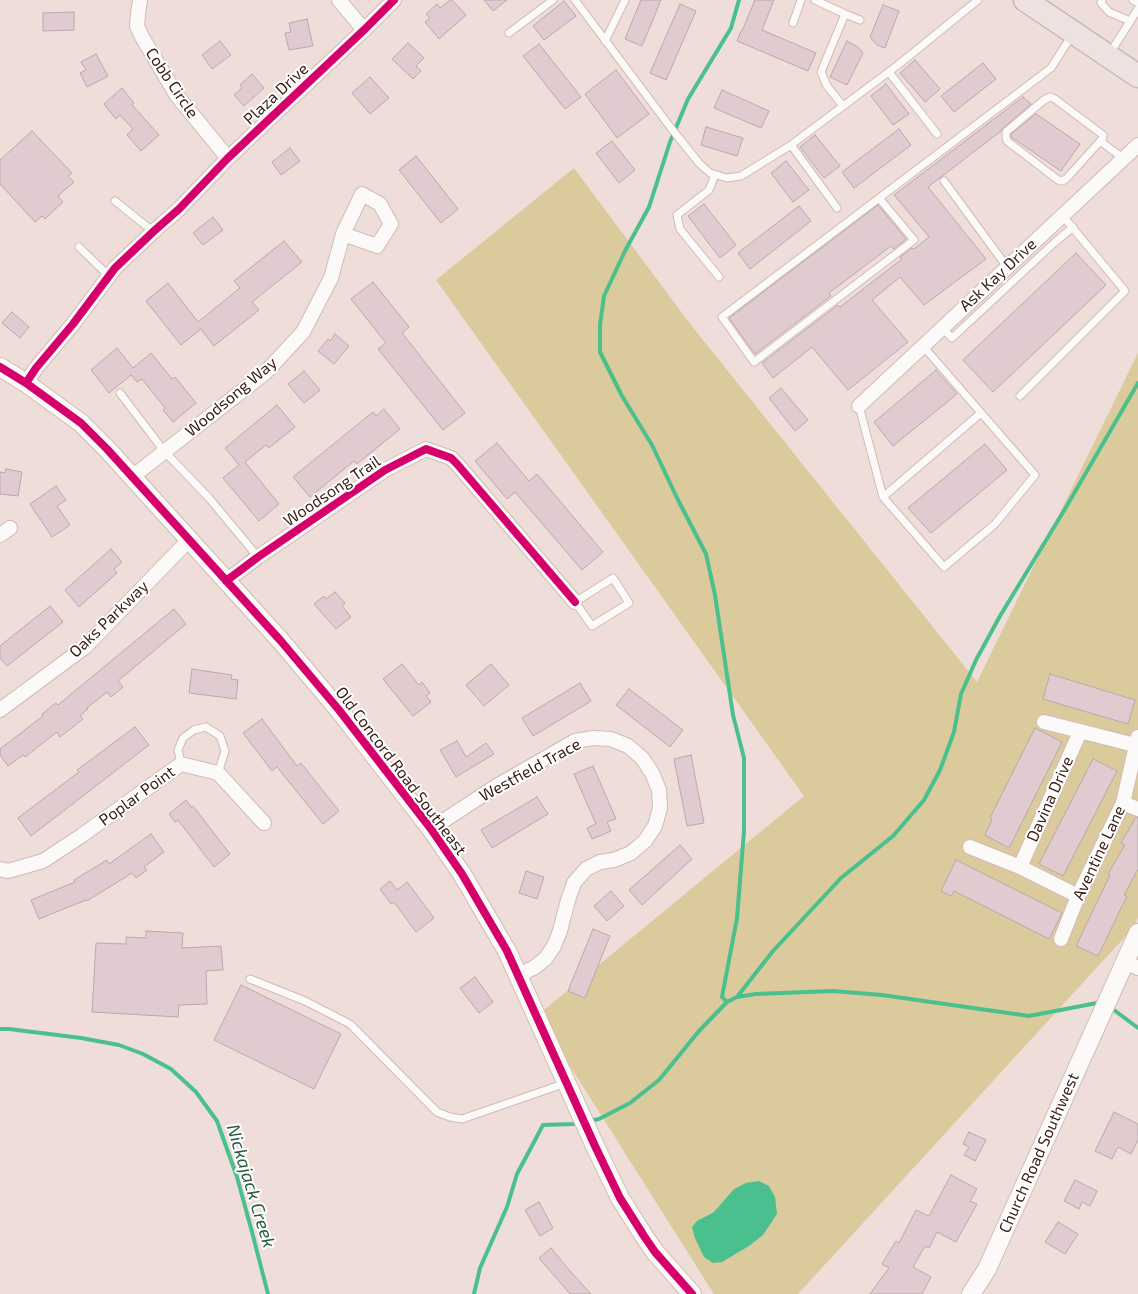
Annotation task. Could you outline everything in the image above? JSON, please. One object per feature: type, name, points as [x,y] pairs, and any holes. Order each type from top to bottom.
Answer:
[{"type":"main road","points":[[1025,0],[1138,76]]},
{"type":"street","name":"Cobb Circle","points":[[140,0],[137,26],[142,37],[177,96],[228,158]]},
{"type":"street","points":[[339,0],[364,30]]},
{"type":"street","name":"Plaza Drive","points":[[26,383],[115,268],[154,230],[179,210],[228,158],[394,0]]},
{"type":"street","name":"Ask Kay Drive","points":[[858,406],[1138,145]]},
{"type":"street","name":"Woodsong Way","points":[[132,477],[265,373],[303,332],[331,278],[343,234],[362,194],[380,204],[391,224],[377,246],[343,234]]},
{"type":"street","name":"Old Concord Road Southeast","points":[[0,367],[26,383],[81,423],[107,449],[280,640],[339,710],[431,829],[467,882],[495,929],[519,975],[620,1198],[644,1236],[692,1294]]},
{"type":"street","name":"Woodsong Trail","points":[[226,581],[386,470],[426,449],[451,458],[457,464],[575,602]]},
{"type":"street","name":"Oaks Parkway","points":[[0,710],[85,647],[188,540]]},
{"type":"street","points":[[1044,722],[1080,732],[1137,741]]},
{"type":"street","name":"Davina Drive","points":[[1020,867],[1080,732]]},
{"type":"street","name":"Westfield Trace","points":[[431,829],[495,787],[575,741],[593,738],[611,740],[628,746],[642,758],[652,773],[659,790],[660,808],[655,826],[645,841],[631,852],[614,860],[600,862],[586,869],[574,883],[554,946],[546,958],[535,967],[519,975]]},
{"type":"street","name":"Aventine Lane","points":[[1061,939],[1078,896],[1123,803],[1137,741]]},
{"type":"street","name":"Poplar Point","points":[[0,868],[8,871],[42,861],[81,836],[182,764],[218,773]]},
{"type":"street","points":[[218,773],[264,823]]},
{"type":"street","points":[[1123,803],[1138,809]]},
{"type":"street","points":[[970,847],[1020,867],[1078,896]]},
{"type":"street","name":"Church Road Southwest","points":[[971,1294],[987,1268],[1103,1010],[1132,965],[1138,933]]},
{"type":"lane","points":[[509,33],[553,0]]},
{"type":"lane","points":[[575,0],[699,163],[710,173],[727,178],[741,176],[791,145],[889,72],[978,0]]},
{"type":"lane","points":[[605,41],[625,0]]},
{"type":"lane","points":[[792,23],[801,0]]},
{"type":"lane","points":[[815,0],[860,20]]},
{"type":"lane","points":[[1102,0],[1101,3],[1109,12],[1130,21]]},
{"type":"lane","points":[[1133,0],[1138,3]]},
{"type":"lane","points":[[1108,56],[1138,9]]},
{"type":"lane","points":[[843,106],[827,86],[821,72],[845,14]]},
{"type":"lane","points":[[879,198],[914,240],[754,362],[722,317],[879,198],[1051,68],[1074,32]]},
{"type":"lane","points":[[889,72],[937,134]]},
{"type":"lane","points":[[1050,97],[1101,132],[1103,138],[1100,141],[1066,179],[1062,181],[1058,180],[1008,141],[1006,132],[1050,97]]},
{"type":"lane","points":[[1100,141],[1123,158]]},
{"type":"lane","points":[[791,145],[837,208]]},
{"type":"lane","points":[[715,175],[709,190],[677,216],[680,229],[719,277]]},
{"type":"lane","points":[[944,181],[1007,267]]},
{"type":"lane","points":[[114,201],[154,230]]},
{"type":"lane","points":[[1020,396],[1125,291],[1062,215]]},
{"type":"lane","points":[[942,328],[952,338],[1054,243],[1074,228]]},
{"type":"lane","points":[[79,247],[109,276]]},
{"type":"lane","points":[[858,406],[883,497],[944,567],[995,524],[1035,475],[923,346]]},
{"type":"lane","points":[[120,393],[164,451],[209,498],[258,557]]},
{"type":"lane","points":[[883,497],[981,413]]},
{"type":"lane","points":[[613,578],[629,602],[592,626],[575,602],[613,578]]},
{"type":"lane","points":[[182,764],[178,750],[183,738],[194,730],[206,727],[220,736],[225,751],[218,773]]},
{"type":"lane","points":[[250,979],[305,1001],[350,1024],[436,1112],[450,1117],[462,1119],[570,1088]]},
{"type":"shaded area","points":[[574,168],[691,325],[977,682],[1138,353],[1138,918],[1134,927],[798,1294],[714,1294],[548,1031],[544,1010],[804,796],[436,280]]},
{"type":"shaded area","points":[[759,1181],[769,1186],[775,1197],[777,1214],[763,1235],[749,1246],[722,1262],[713,1263],[704,1257],[692,1227],[697,1221],[714,1212],[734,1189],[746,1183]]},
{"type":"building","points":[[450,0],[466,15],[439,39],[425,22],[430,18],[426,14],[437,4],[440,8]]},
{"type":"building","points":[[484,0],[507,0],[493,11]]},
{"type":"building","points":[[641,0],[661,0],[642,46],[625,39]]},
{"type":"building","points":[[755,0],[774,0],[762,30],[816,53],[808,71],[737,41]]},
{"type":"building","points":[[564,1],[576,16],[544,40],[533,26]]},
{"type":"building","points":[[680,4],[696,11],[666,80],[650,73]]},
{"type":"building","points":[[883,5],[899,11],[885,48],[877,45],[870,37]]},
{"type":"building","points":[[74,12],[74,30],[43,31],[43,13]]},
{"type":"building","points":[[307,19],[313,46],[289,50],[285,33],[291,32],[289,23]]},
{"type":"building","points":[[220,41],[231,55],[212,69],[202,55]]},
{"type":"building","points":[[847,41],[858,47],[863,53],[847,85],[830,77]]},
{"type":"building","points":[[408,43],[424,58],[416,66],[421,71],[413,79],[392,59]]},
{"type":"building","points":[[539,44],[581,97],[565,109],[523,56]]},
{"type":"building","points":[[96,54],[108,76],[87,87],[80,73],[86,70],[81,62]]},
{"type":"building","points":[[915,60],[940,89],[925,102],[900,73]]},
{"type":"building","points":[[983,63],[996,79],[954,112],[941,96]]},
{"type":"building","points":[[616,70],[649,114],[617,138],[585,94]]},
{"type":"building","points":[[252,74],[264,88],[244,106],[234,95],[242,88],[240,85]]},
{"type":"building","points":[[370,77],[389,98],[370,114],[352,93]]},
{"type":"building","points":[[886,84],[909,114],[893,125],[871,96]]},
{"type":"building","points":[[122,88],[134,103],[132,105],[159,135],[141,151],[127,135],[133,129],[120,115],[116,119],[104,104]]},
{"type":"building","points":[[722,90],[769,111],[761,128],[714,108]]},
{"type":"building","points":[[1023,97],[1031,104],[1001,131],[928,187],[986,259],[924,305],[900,277],[872,300],[908,342],[848,390],[812,347],[773,378],[762,363],[838,305],[840,307],[902,259],[900,257],[929,237],[894,195]]},
{"type":"building","points":[[1036,114],[1080,144],[1061,171],[1011,137],[1011,134]]},
{"type":"building","points":[[706,127],[743,138],[737,156],[701,145]]},
{"type":"building","points":[[899,129],[911,145],[854,188],[842,172]]},
{"type":"building","points":[[32,131],[72,173],[68,176],[74,182],[58,196],[63,202],[45,219],[42,216],[35,222],[0,184],[0,160]]},
{"type":"building","points":[[815,135],[840,166],[824,178],[800,147]]},
{"type":"building","points":[[612,141],[635,170],[619,183],[596,153]]},
{"type":"building","points":[[290,148],[300,161],[281,175],[272,162]]},
{"type":"building","points":[[416,156],[458,209],[441,223],[399,170]]},
{"type":"building","points":[[786,161],[809,190],[793,202],[771,173]]},
{"type":"building","points":[[704,204],[736,245],[720,258],[688,216]]},
{"type":"building","points":[[878,205],[906,239],[894,249],[891,246],[829,293],[831,296],[755,354],[729,318]]},
{"type":"building","points":[[799,206],[811,221],[750,269],[738,253]]},
{"type":"building","points":[[213,217],[223,230],[203,245],[193,233]]},
{"type":"building","points":[[284,241],[302,262],[252,302],[259,310],[214,346],[201,329],[181,345],[146,301],[168,283],[198,322],[240,288],[234,281]]},
{"type":"building","points":[[1076,253],[1106,285],[993,392],[963,360]]},
{"type":"building","points":[[373,282],[409,327],[402,333],[465,413],[443,430],[378,349],[386,343],[351,299]]},
{"type":"building","points":[[12,312],[29,327],[20,338],[2,323]]},
{"type":"building","points":[[335,334],[349,346],[334,364],[318,351]]},
{"type":"building","points":[[117,348],[133,368],[151,353],[172,379],[175,377],[196,403],[173,422],[163,410],[165,408],[142,379],[137,382],[131,375],[109,393],[91,370]]},
{"type":"building","points":[[936,370],[957,394],[893,446],[874,422]]},
{"type":"building","points":[[304,371],[320,390],[304,403],[288,384]]},
{"type":"building","points":[[781,388],[808,420],[795,431],[769,398]]},
{"type":"building","points":[[277,405],[295,427],[269,448],[266,445],[245,462],[279,504],[259,521],[223,478],[239,465],[225,448]]},
{"type":"building","points":[[384,409],[400,429],[357,464],[354,461],[310,497],[293,477],[373,412],[376,416]]},
{"type":"building","points":[[497,443],[529,481],[537,474],[603,552],[582,570],[515,492],[507,499],[475,461]]},
{"type":"building","points":[[985,444],[1007,470],[931,533],[908,508]]},
{"type":"building","points":[[6,469],[22,472],[18,496],[0,494],[0,472],[5,473]]},
{"type":"building","points":[[56,486],[66,500],[57,506],[70,525],[52,537],[30,504]]},
{"type":"building","points":[[111,549],[122,562],[114,569],[117,573],[79,607],[65,590]]},
{"type":"building","points":[[335,592],[345,603],[342,606],[351,617],[336,629],[314,604],[324,596],[326,599]]},
{"type":"building","points":[[50,606],[63,622],[7,666],[0,658],[0,646]]},
{"type":"building","points":[[174,609],[186,624],[118,681],[123,687],[111,697],[107,692],[87,708],[80,716],[83,719],[60,737],[57,732],[25,757],[23,755],[8,766],[0,755],[0,749],[43,716],[42,714],[56,703],[58,705]]},
{"type":"building","points":[[402,664],[419,685],[422,682],[430,693],[426,696],[431,702],[413,716],[383,679]]},
{"type":"building","points":[[491,664],[509,685],[484,706],[466,685]]},
{"type":"building","points":[[192,669],[232,675],[231,679],[238,680],[236,699],[189,693]]},
{"type":"building","points":[[1050,674],[1135,700],[1128,724],[1043,699]]},
{"type":"building","points":[[580,683],[591,701],[533,736],[522,718]]},
{"type":"building","points":[[629,689],[683,730],[670,747],[616,705]]},
{"type":"building","points":[[262,719],[297,766],[301,763],[339,811],[323,824],[277,767],[272,771],[243,733]]},
{"type":"building","points":[[135,727],[149,745],[31,836],[18,818],[79,772],[77,770]]},
{"type":"building","points":[[1035,728],[1062,742],[1009,848],[985,835],[992,820],[990,818]]},
{"type":"building","points":[[457,741],[466,757],[486,743],[494,754],[456,777],[440,750]]},
{"type":"building","points":[[691,755],[704,823],[687,826],[674,759]]},
{"type":"building","points":[[1093,759],[1117,771],[1063,876],[1039,864]]},
{"type":"building","points":[[593,766],[616,819],[607,822],[611,831],[592,839],[587,828],[596,824],[574,774]]},
{"type":"building","points":[[537,797],[548,814],[492,848],[481,830]]},
{"type":"building","points":[[186,800],[191,807],[193,806],[230,854],[214,867],[178,820],[175,822],[169,814]]},
{"type":"building","points":[[1136,817],[1138,818],[1138,869],[1124,895],[1127,896],[1098,956],[1076,946],[1110,875],[1108,874],[1125,845],[1121,843]]},
{"type":"building","points":[[151,834],[164,852],[144,867],[147,870],[136,878],[132,873],[87,901],[39,919],[31,900],[75,882],[74,880],[107,860],[109,864]]},
{"type":"building","points":[[680,845],[692,859],[642,905],[629,890]]},
{"type":"building","points":[[956,860],[1062,913],[1049,939],[954,891],[951,896],[941,891]]},
{"type":"building","points":[[526,871],[544,877],[537,899],[519,893]]},
{"type":"building","points":[[390,881],[397,890],[407,882],[434,918],[416,932],[394,902],[391,904],[380,889]]},
{"type":"building","points":[[611,891],[624,906],[607,921],[594,906]]},
{"type":"building","points":[[593,929],[610,936],[585,998],[568,991]]},
{"type":"building","points":[[146,931],[183,933],[182,948],[221,946],[223,970],[206,971],[207,1004],[179,1005],[178,1017],[92,1012],[96,943],[126,944],[126,937],[146,938]]},
{"type":"building","points":[[475,977],[493,1002],[479,1013],[460,988]]},
{"type":"building","points":[[241,985],[341,1034],[314,1089],[214,1040]]},
{"type":"building","points":[[1114,1112],[1138,1124],[1138,1140],[1131,1154],[1118,1147],[1112,1159],[1095,1151]]},
{"type":"building","points":[[969,1132],[986,1140],[975,1161],[964,1155],[969,1147],[963,1144]]},
{"type":"building","points":[[951,1175],[977,1189],[970,1201],[977,1204],[956,1242],[937,1232],[929,1248],[925,1246],[913,1267],[931,1277],[922,1294],[870,1294],[889,1268],[882,1264],[896,1241],[899,1243],[916,1210],[929,1216]]},
{"type":"building","points":[[1075,1180],[1097,1191],[1090,1206],[1082,1202],[1079,1209],[1064,1201]]},
{"type":"building","points":[[539,1202],[553,1228],[540,1236],[525,1210]]},
{"type":"building","points":[[1058,1222],[1078,1234],[1065,1254],[1045,1242]]},
{"type":"building","points":[[551,1248],[591,1294],[570,1294],[539,1258]]},
{"type":"waterway","points":[[727,1002],[722,997],[737,918],[744,831],[744,758],[733,715],[715,595],[706,554],[652,445],[622,396],[600,352],[600,325],[604,296],[625,251],[649,207],[670,142],[688,99],[731,28],[739,0]]},
{"type":"waterway","points":[[737,997],[773,951],[841,878],[893,836],[924,800],[940,770],[954,732],[961,694],[976,660],[1138,383]]},
{"type":"waterway","points":[[589,1121],[599,1119],[630,1103],[659,1080],[699,1031],[727,1002],[737,997],[756,994],[833,991],[882,995],[1029,1016],[1097,1003]]},
{"type":"waterway","points":[[1114,1010],[1138,1028]]},
{"type":"waterway","name":"Nickajack Creek","points":[[0,1029],[81,1038],[119,1045],[143,1054],[171,1069],[196,1092],[217,1121],[237,1177],[268,1294]]},
{"type":"waterway","points":[[474,1294],[480,1268],[507,1207],[517,1174],[543,1125],[580,1123]]},
{"type":"cycle path","points":[[26,383],[115,268],[179,209],[228,158],[394,0]]},
{"type":"cycle path","points":[[0,367],[26,383],[81,423],[107,449],[280,640],[339,710],[431,829],[462,874],[507,951],[620,1198],[655,1252],[692,1294]]},
{"type":"cycle path","points":[[226,581],[385,470],[426,449],[451,458],[457,464],[575,602]]}]
